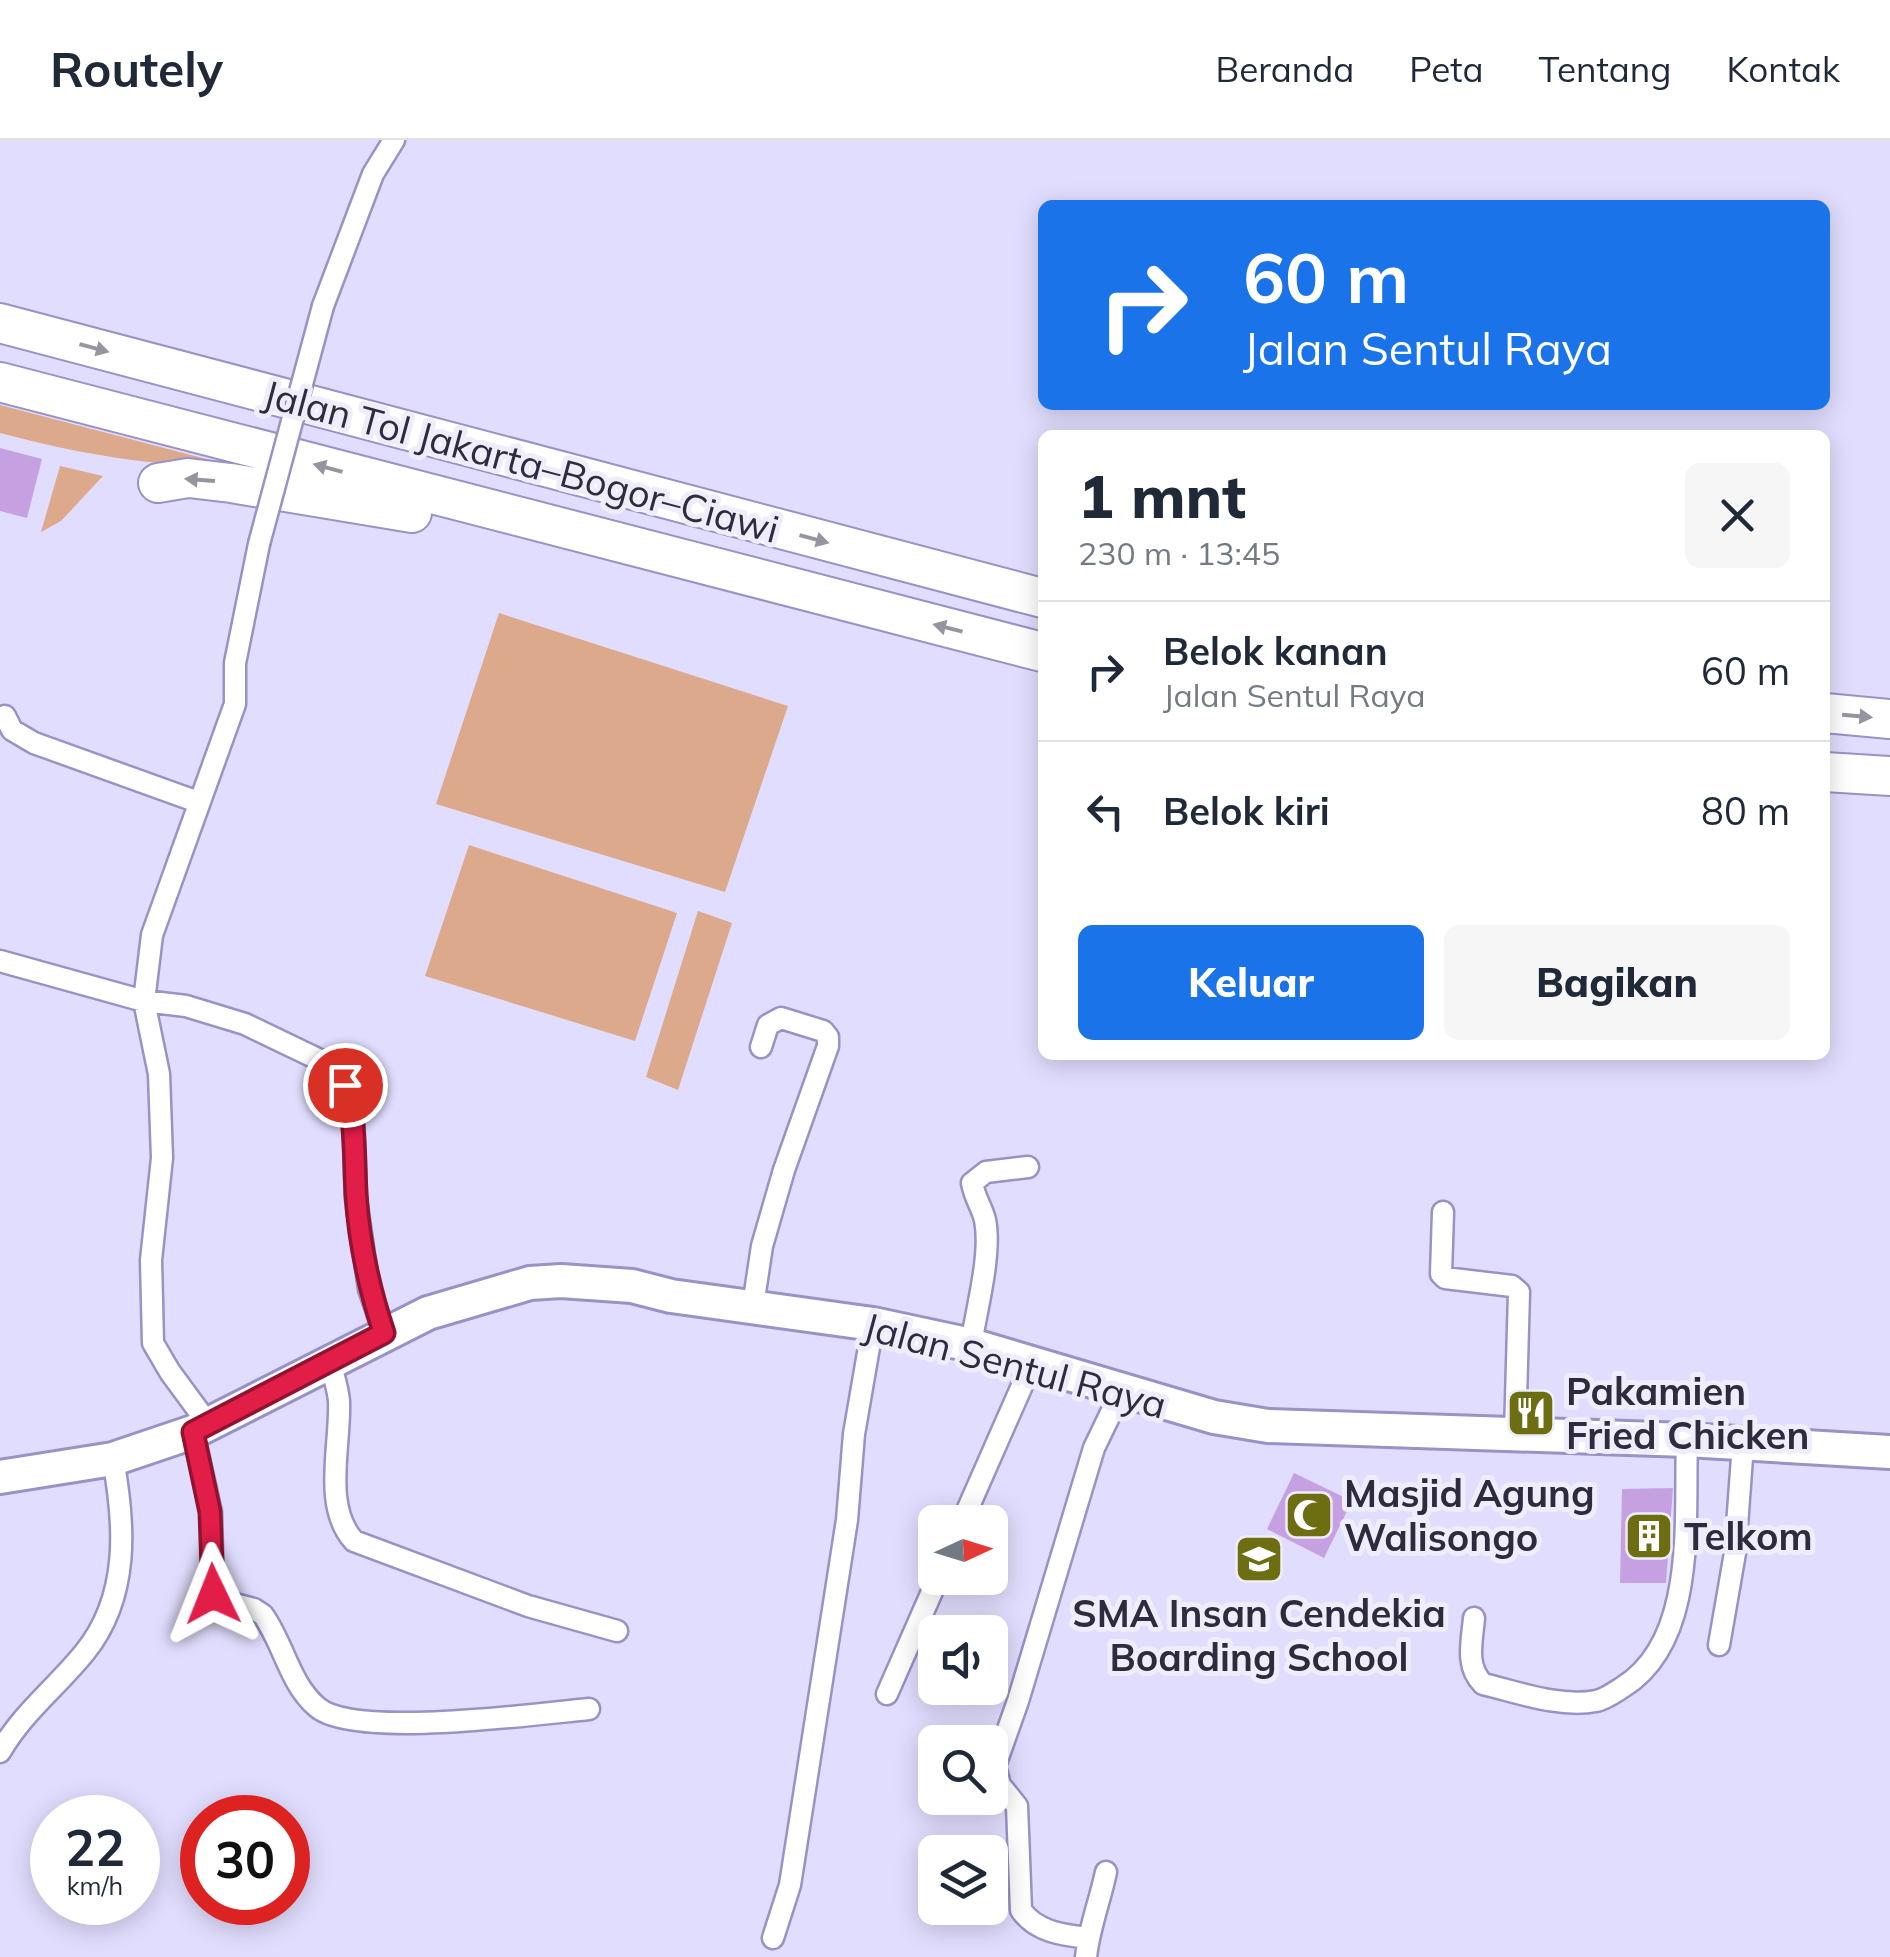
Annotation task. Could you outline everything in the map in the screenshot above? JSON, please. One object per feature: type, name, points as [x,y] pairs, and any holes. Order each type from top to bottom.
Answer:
[{"type":"highway","name":"Jalan Tol Jakarta–Bogor–Ciawi","points":[[0,323],[1038,597]]},
{"type":"highway","name":"Jalan Tol Jakarta–Bogor–Ciawi","points":[[0,382],[1038,651]]},
{"type":"highway","points":[[158,483],[188,478],[231,483],[642,550]]},
{"type":"highway","points":[[1830,713],[1890,719]]},
{"type":"highway","points":[[1830,772],[1890,776]]},
{"type":"main road","name":"Jalan Sentul Raya","points":[[0,1477],[112,1458],[201,1429],[384,1333],[454,1304],[530,1283],[562,1280],[632,1286],[671,1296],[873,1324],[971,1345],[1214,1417],[1268,1426],[1688,1440],[1890,1452]]},
{"type":"street","points":[[394,140],[373,174],[323,306],[259,544],[234,664],[235,704],[152,935],[144,1000],[159,1074],[162,1158],[151,1260],[153,1343],[201,1429],[213,1594],[263,1615],[301,1688],[317,1707],[332,1718],[352,1722],[459,1720],[589,1709]]},
{"type":"street","points":[[5,716],[12,730],[34,743],[198,802]]},
{"type":"street","points":[[0,961],[244,1024],[324,1062],[345,1085],[353,1112],[356,1199],[368,1289],[384,1333]]},
{"type":"street","points":[[753,1306],[762,1246],[784,1170],[812,1098],[828,1037],[823,1031],[781,1018],[768,1025],[761,1046]]},
{"type":"street","points":[[971,1345],[985,1237],[985,1218],[975,1203],[972,1184],[986,1172],[1028,1166]]},
{"type":"street","points":[[1443,1212],[1445,1278],[1512,1286],[1519,1292],[1515,1434]]},
{"type":"street","points":[[773,1938],[787,1894],[844,1538],[854,1434],[873,1324]]},
{"type":"street","points":[[330,1362],[339,1398],[336,1496],[344,1530],[354,1542],[528,1606],[618,1631]]},
{"type":"street","points":[[969,1505],[1032,1363]]},
{"type":"street","points":[[1106,1872],[1087,1947],[1028,1920],[1021,1910],[1019,1815],[996,1776],[996,1766],[1094,1448],[1122,1390]]},
{"type":"street","points":[[1474,1618],[1470,1664],[1483,1684],[1566,1702],[1598,1701],[1640,1676],[1668,1634],[1676,1606],[1682,1575],[1688,1440]]},
{"type":"street","points":[[1719,1645],[1735,1553],[1743,1444]]},
{"type":"street","points":[[0,1752],[16,1725],[86,1652],[106,1616],[120,1568],[123,1538],[112,1458]]},
{"type":"street","points":[[887,1694],[931,1595]]},
{"type":"shaded area","points":[[0,405],[237,467],[117,458],[0,433]]},
{"type":"shaded area","points":[[60,466],[103,476],[61,521],[41,532]]},
{"type":"shaded area","points":[[499,613],[788,706],[725,892],[436,804]]},
{"type":"shaded area","points":[[469,845],[677,913],[635,1041],[425,976]]},
{"type":"shaded area","points":[[698,911],[732,923],[678,1090],[646,1077]]},
{"type":"building","points":[[0,448],[42,459],[27,518],[0,511]]},
{"type":"building","name":"Masjid Agung Walisongo","points":[[1294,1473],[1352,1501],[1324,1558],[1267,1529]]},
{"type":"building","name":"Telkom","points":[[1673,1488],[1666,1583],[1620,1583],[1622,1489]]},
{"type":"place","name":"Pakamien Fried Chicken","points":[[1531,1413]]},
{"type":"place","name":"Masjid Agung Walisongo","points":[[1309,1515]]},
{"type":"place","name":"Telkom","points":[[1649,1536]]},
{"type":"place","name":"SMA Insan Cendekia Boarding School","points":[[1259,1559]]},
{"type":"route","points":[[213,1594],[210,1512],[193,1432],[384,1333],[368,1289],[356,1199],[353,1112],[345,1085]]}]
